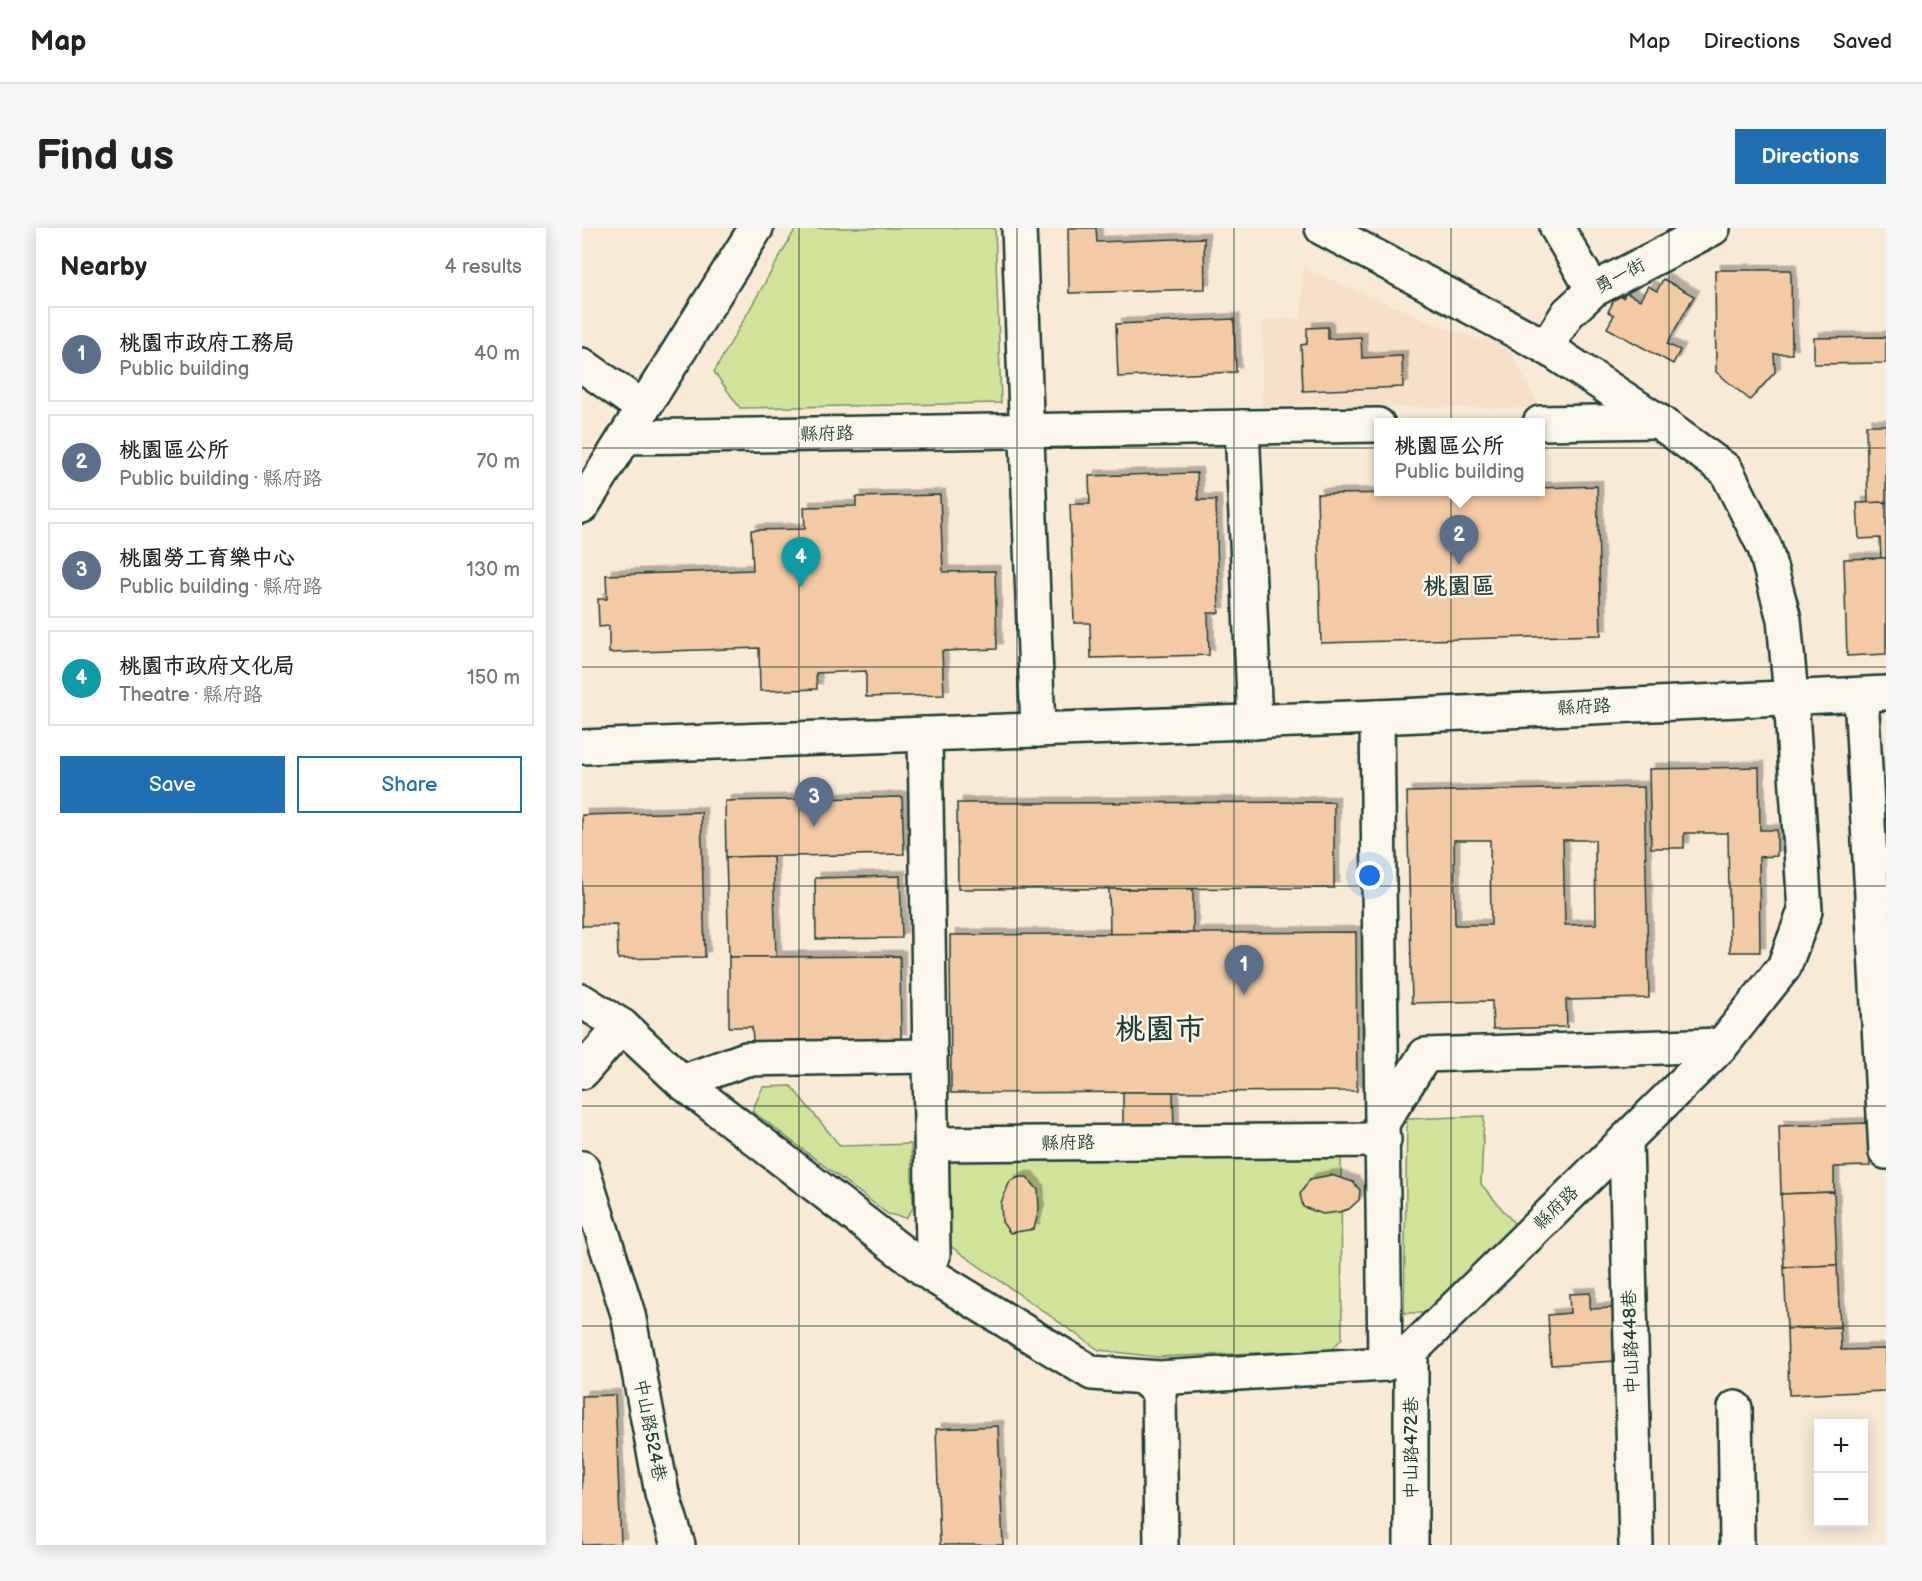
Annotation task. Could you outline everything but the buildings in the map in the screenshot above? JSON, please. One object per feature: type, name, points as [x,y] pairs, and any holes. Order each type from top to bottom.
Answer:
[{"type":"street","points":[[582,506],[756,228]]},
{"type":"street","points":[[1019,228],[1038,730]]},
{"type":"street","name":"縣府路","points":[[1322,228],[1546,347],[1659,421],[1726,470],[1765,548],[1784,619],[1791,698],[1805,911],[1784,967],[1722,1045],[1626,1140],[1398,1357]]},
{"type":"street","points":[[1557,228],[1593,290]]},
{"type":"street","name":"勇一街","points":[[1546,347],[1568,313],[1593,290],[1713,228]]},
{"type":"street","points":[[582,365],[644,408]]},
{"type":"street","points":[[1545,423],[1659,421]]},
{"type":"street","name":"縣府路","points":[[626,437],[1374,425]]},
{"type":"street","points":[[1242,427],[1255,722]]},
{"type":"street","points":[[1873,694],[1886,1152]]},
{"type":"street","name":"縣府路","points":[[582,747],[1377,717],[1873,694]]},
{"type":"street","points":[[582,1001],[622,1026],[682,1082],[925,1270],[1092,1373],[1159,1382],[1398,1357],[1384,1130],[1377,717]]},
{"type":"street","points":[[925,734],[933,1255],[925,1270]]},
{"type":"street","points":[[582,1072],[622,1026]]},
{"type":"street","points":[[1384,1130],[1425,1055],[1722,1045]]},
{"type":"street","points":[[682,1082],[746,1059],[930,1056]]},
{"type":"street","name":"縣府路","points":[[932,1144],[1384,1130]]},
{"type":"street","name":"中山路448巷","points":[[1626,1140],[1636,1545]]},
{"type":"street","name":"中山路524巷","points":[[582,1168],[628,1314],[662,1493],[678,1545]]},
{"type":"street","name":"中山路472巷","points":[[1398,1357],[1412,1545]]},
{"type":"street","points":[[1159,1382],[1161,1545]]},
{"type":"street","points":[[1735,1408],[1737,1545]]},
{"type":"shaded area","points":[[1303,268],[1449,329],[1508,347],[1540,408],[1262,406],[1263,320],[1301,318]]},
{"type":"green space","points":[[796,228],[995,228],[1001,403],[740,408],[714,372]]},
{"type":"green space","points":[[791,1086],[840,1146],[911,1144],[913,1208],[906,1218],[888,1214],[752,1111],[763,1087]]},
{"type":"green space","points":[[1484,1116],[1481,1184],[1518,1228],[1427,1313],[1404,1313],[1407,1119]]},
{"type":"green space","points":[[1341,1155],[1342,1338],[1332,1350],[1157,1357],[1099,1350],[946,1243],[946,1156]]},
{"type":"place","name":"桃園區公所","points":[[1459,565]]},
{"type":"place","name":"桃園市政府文化局","points":[[801,587]]},
{"type":"place","name":"桃園勞工育樂中心","points":[[814,827]]},
{"type":"place","name":"桃園市政府工務局","points":[[1244,995]]},
{"type":"district","name":"桃園區","points":[[1459,586]]},
{"type":"district","name":"桃園市","points":[[1160,1030]]}]
